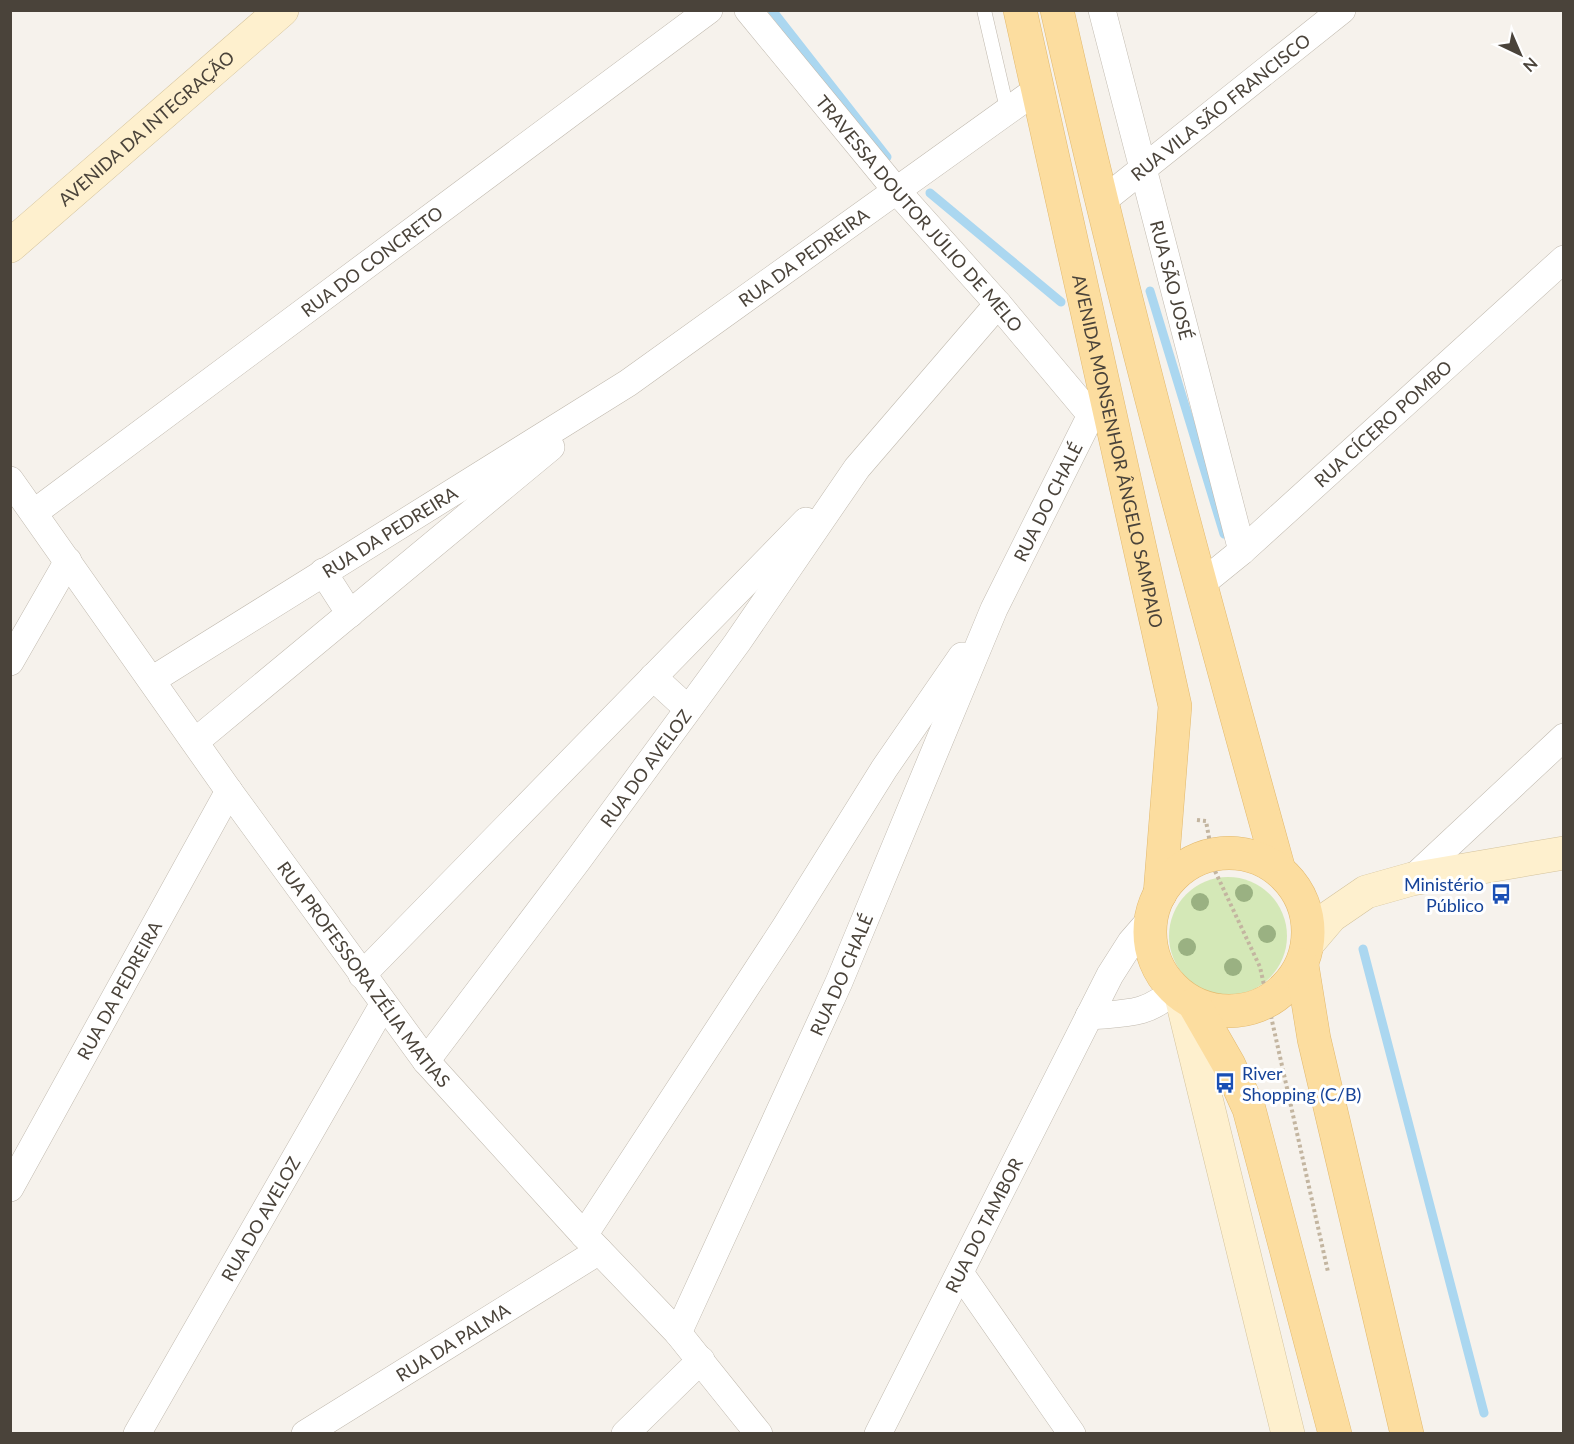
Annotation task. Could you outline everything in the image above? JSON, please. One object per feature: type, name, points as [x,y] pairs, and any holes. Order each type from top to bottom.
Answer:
[{"type":"main road","name":"AVENIDA DA INTEGRAÇÃO","points":[[10,246],[282,10]]},
{"type":"main road","name":"AVENIDA MONSENHOR ÂNGELO SAMPAIO","points":[[1020,10],[1038,89],[1099,407],[1175,706],[1167,818],[1151,945],[1159,969],[1183,996]]},
{"type":"main road","points":[[1057,10],[1100,203],[1200,585],[1279,870]]},
{"type":"main road","points":[[1156,906],[1174,877],[1191,863],[1211,855],[1235,853],[1258,859],[1279,870],[1297,891],[1307,915],[1305,954],[1314,1039],[1407,1434]]},
{"type":"main road","points":[[1183,996],[1219,1011],[1244,1010],[1268,1001],[1288,986],[1305,954],[1331,916],[1366,892],[1412,879],[1563,853]]},
{"type":"main road","points":[[1183,996],[1288,1434]]},
{"type":"main road","points":[[1183,996],[1229,1065],[1249,1109],[1335,1434]]},
{"type":"street","name":"RUA DO CONCRETO","points":[[35,512],[709,10]]},
{"type":"street","name":"TRAVESSA DOUTOR JÚLIO DE MELO","points":[[748,10],[896,190],[998,304],[1099,407]]},
{"type":"street","name":"RUA SÃO JOSÉ","points":[[1102,10],[1242,551]]},
{"type":"street","name":"RUA VILA SÃO FRANCISCO","points":[[1100,203],[1342,10]]},
{"type":"street","name":"RUA DA PEDREIRA","points":[[196,741],[628,383],[1007,109],[1038,89]]},
{"type":"street","name":"RUA CÍCERO POMBO","points":[[1200,585],[1242,551],[1563,259]]},
{"type":"street","name":"RUA DO AVELOZ","points":[[362,975],[857,468],[998,304]]},
{"type":"street","name":"RUA DA PEDREIRA","points":[[152,680],[628,383]]},
{"type":"street","name":"RUA DO CHALÉ","points":[[678,1333],[839,982],[994,609],[1099,407]]},
{"type":"street","name":"RUA DO AVELOZ","points":[[426,1061],[579,860],[857,468]]},
{"type":"street","name":"RUA PROFESSORA ZÉLIA MATIAS","points":[[10,480],[35,512],[229,791],[426,1061],[591,1243],[678,1333],[759,1434]]},
{"type":"street","points":[[10,662],[68,561]]},
{"type":"street","points":[[323,572],[350,614]]},
{"type":"street","name":"RUA DO CHALÉ","points":[[591,1243],[884,769],[994,609]]},
{"type":"street","points":[[653,677],[688,709]]},
{"type":"street","points":[[1412,879],[1563,737]]},
{"type":"street","name":"RUA DA PEDREIRA","points":[[10,1188],[229,791]]},
{"type":"street","name":"RUA DO TAMBOR","points":[[878,1434],[1089,1016],[1121,957],[1156,906]]},
{"type":"street","points":[[1089,1016],[1142,1011],[1183,996]]},
{"type":"street","name":"RUA DO AVELOZ","points":[[137,1434],[383,1005]]},
{"type":"street","name":"RUA DA PALMA","points":[[305,1434],[591,1243]]},
{"type":"street","points":[[960,1273],[1072,1434]]},
{"type":"street","points":[[625,1434],[701,1360]]},
{"type":"lane","points":[[984,10],[1007,109]]},
{"type":"path","points":[[1167,818],[1206,820],[1215,871],[1260,968],[1329,1273]]},
{"type":"green space","points":[[1228,877],[1251,882],[1270,894],[1282,913],[1287,936],[1282,959],[1270,978],[1251,990],[1228,995],[1205,990],[1186,978],[1174,959],[1169,936],[1174,913],[1186,894],[1205,882]]},
{"type":"waterway","points":[[772,10],[887,157]]},
{"type":"waterway","points":[[930,193],[1061,302]]},
{"type":"waterway","points":[[1150,291],[1224,534]]},
{"type":"waterway","points":[[1363,949],[1484,1413]]},
{"type":"place","name":"Ministério Público","points":[[1501,894]]},
{"type":"place","name":"River Shopping (C/B)","points":[[1225,1083]]}]
